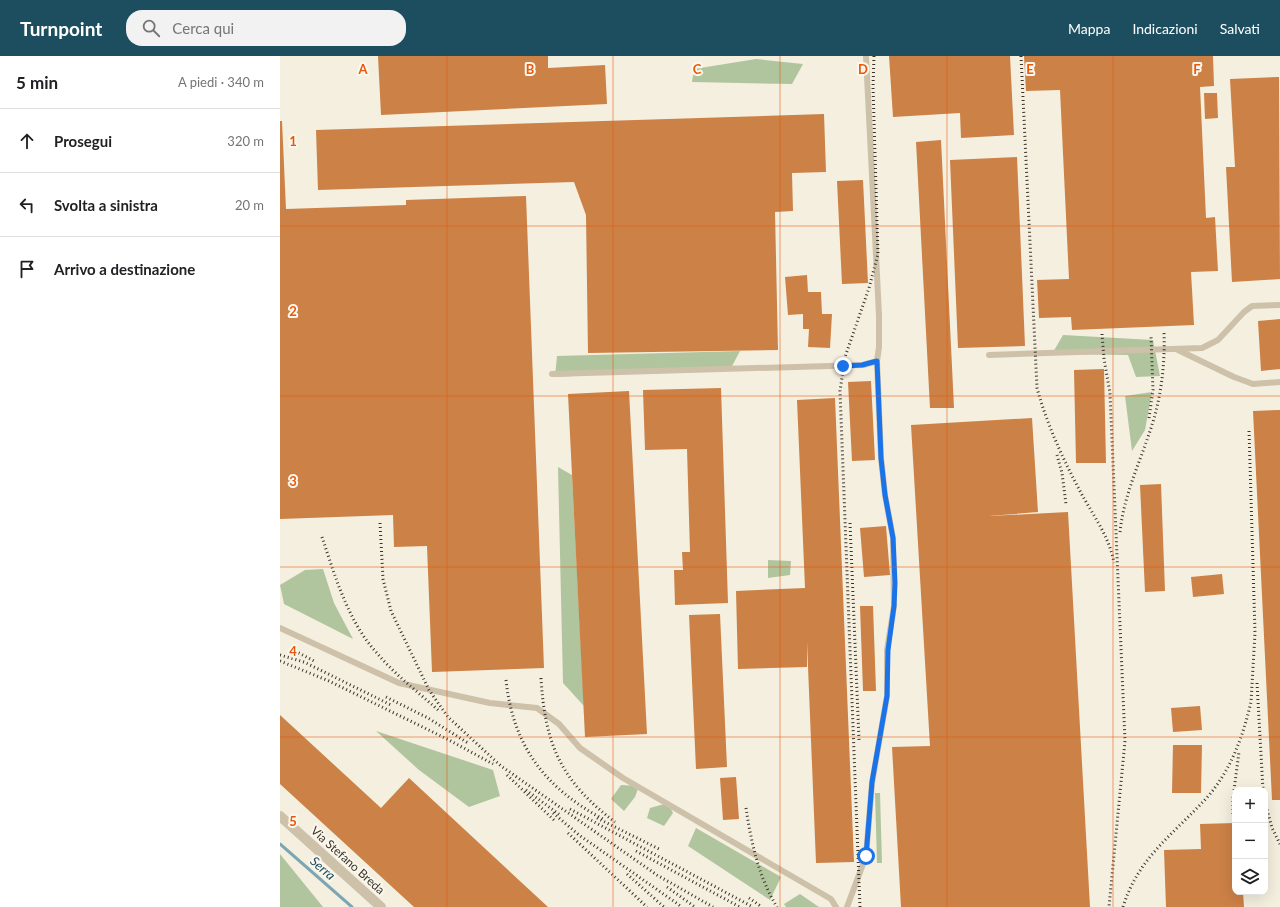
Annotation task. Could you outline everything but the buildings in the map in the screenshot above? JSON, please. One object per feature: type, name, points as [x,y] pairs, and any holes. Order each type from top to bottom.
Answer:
[{"type":"street","name":"Via Stefano Breda","points":[[280,816],[381,907]]},
{"type":"lane","points":[[847,907],[866,856],[872,782],[887,696],[888,650],[894,606],[893,538],[885,495],[881,458],[877,361],[879,347],[879,315],[866,56]]},
{"type":"lane","points":[[989,355],[1202,348],[1218,340],[1244,312],[1252,306],[1280,305]]},
{"type":"lane","points":[[1177,349],[1234,377],[1253,384],[1280,382]]},
{"type":"lane","points":[[552,374],[862,365],[877,361]]},
{"type":"lane","points":[[280,628],[399,683],[490,703],[537,708],[559,724],[580,748],[623,778],[831,899],[836,907]]},
{"type":"green space","points":[[756,59],[803,64],[792,84],[692,82],[694,69]]},
{"type":"green space","points":[[1063,335],[1153,340],[1160,376],[1136,377],[1128,355],[1052,354]]},
{"type":"green space","points":[[740,351],[731,368],[555,377],[557,356]]},
{"type":"green space","points":[[1152,392],[1145,430],[1132,451],[1125,396]]},
{"type":"green space","points":[[558,467],[572,475],[584,706],[563,683]]},
{"type":"green space","points":[[768,560],[791,561],[790,575],[768,578]]},
{"type":"green space","points":[[323,569],[334,603],[353,639],[284,604],[280,585],[305,570]]},
{"type":"green space","points":[[376,731],[493,770],[500,796],[469,807],[419,770]]},
{"type":"green space","points":[[621,785],[639,786],[635,797],[624,811],[611,799]]},
{"type":"green space","points":[[875,793],[880,793],[882,863],[877,863]]},
{"type":"green space","points":[[668,803],[673,813],[664,826],[647,818],[650,808]]},
{"type":"green space","points":[[696,828],[781,877],[770,900],[688,846]]},
{"type":"green space","points":[[280,854],[323,907],[280,907]]},
{"type":"green space","points":[[800,894],[819,907],[786,907],[784,904]]},
{"type":"waterway","name":"Serra","points":[[280,844],[352,907]]},
{"type":"railway","points":[[860,907],[840,391],[845,357],[869,288],[878,254],[873,87],[874,56]]},
{"type":"railway","points":[[1021,56],[1037,388],[1056,442],[1074,480],[1105,536],[1114,563]]},
{"type":"railway","points":[[1120,532],[1122,517],[1130,488],[1155,415],[1161,385],[1164,333]]},
{"type":"railway","points":[[1102,334],[1104,359],[1110,393],[1125,741],[1109,907]]},
{"type":"railway","points":[[1149,418],[1153,390],[1151,336]]},
{"type":"railway","points":[[1123,907],[1130,889],[1149,858],[1218,784],[1236,751],[1248,715],[1251,702],[1255,633],[1249,430]]},
{"type":"railway","points":[[1057,455],[1062,473],[1066,504]]},
{"type":"railway","points":[[380,523],[383,579],[391,611],[429,690],[448,717],[501,766],[657,875],[713,907]]},
{"type":"railway","points":[[850,523],[859,740]]},
{"type":"railway","points":[[322,537],[343,598],[366,640],[390,668],[438,710]]},
{"type":"railway","points":[[295,651],[316,662]]},
{"type":"railway","points":[[280,655],[304,662],[391,705]]},
{"type":"railway","points":[[280,661],[329,681],[449,740],[493,764]]},
{"type":"railway","points":[[541,678],[547,723],[559,760],[581,792],[596,807],[615,822]]},
{"type":"railway","points":[[506,680],[510,704],[516,725],[524,745],[535,763],[564,793],[582,807],[603,819]]},
{"type":"railway","points":[[1257,683],[1263,787]]},
{"type":"railway","points":[[386,697],[428,718],[468,743]]},
{"type":"railway","points":[[1234,787],[1239,752]]},
{"type":"railway","points":[[507,775],[555,821]]},
{"type":"railway","points":[[526,790],[560,815]]},
{"type":"railway","points":[[746,808],[750,834],[761,872],[765,884],[777,907]]},
{"type":"railway","points":[[570,809],[753,907]]},
{"type":"railway","points":[[553,813],[579,835],[682,907]]},
{"type":"railway","points":[[1268,813],[1272,828],[1280,844]]},
{"type":"railway","points":[[597,818],[659,849]]},
{"type":"railway","points":[[568,833],[647,907]]},
{"type":"railway","points":[[636,851],[740,907]]},
{"type":"railway","points":[[627,874],[664,907]]},
{"type":"railway","points":[[667,887],[695,907]]},
{"type":"railway","points":[[749,898],[762,907]]},
{"type":"route","points":[[843,366],[872,364],[877,361],[881,458],[885,495],[893,538],[895,583],[894,606],[888,650],[887,696],[872,782],[866,856]]}]
